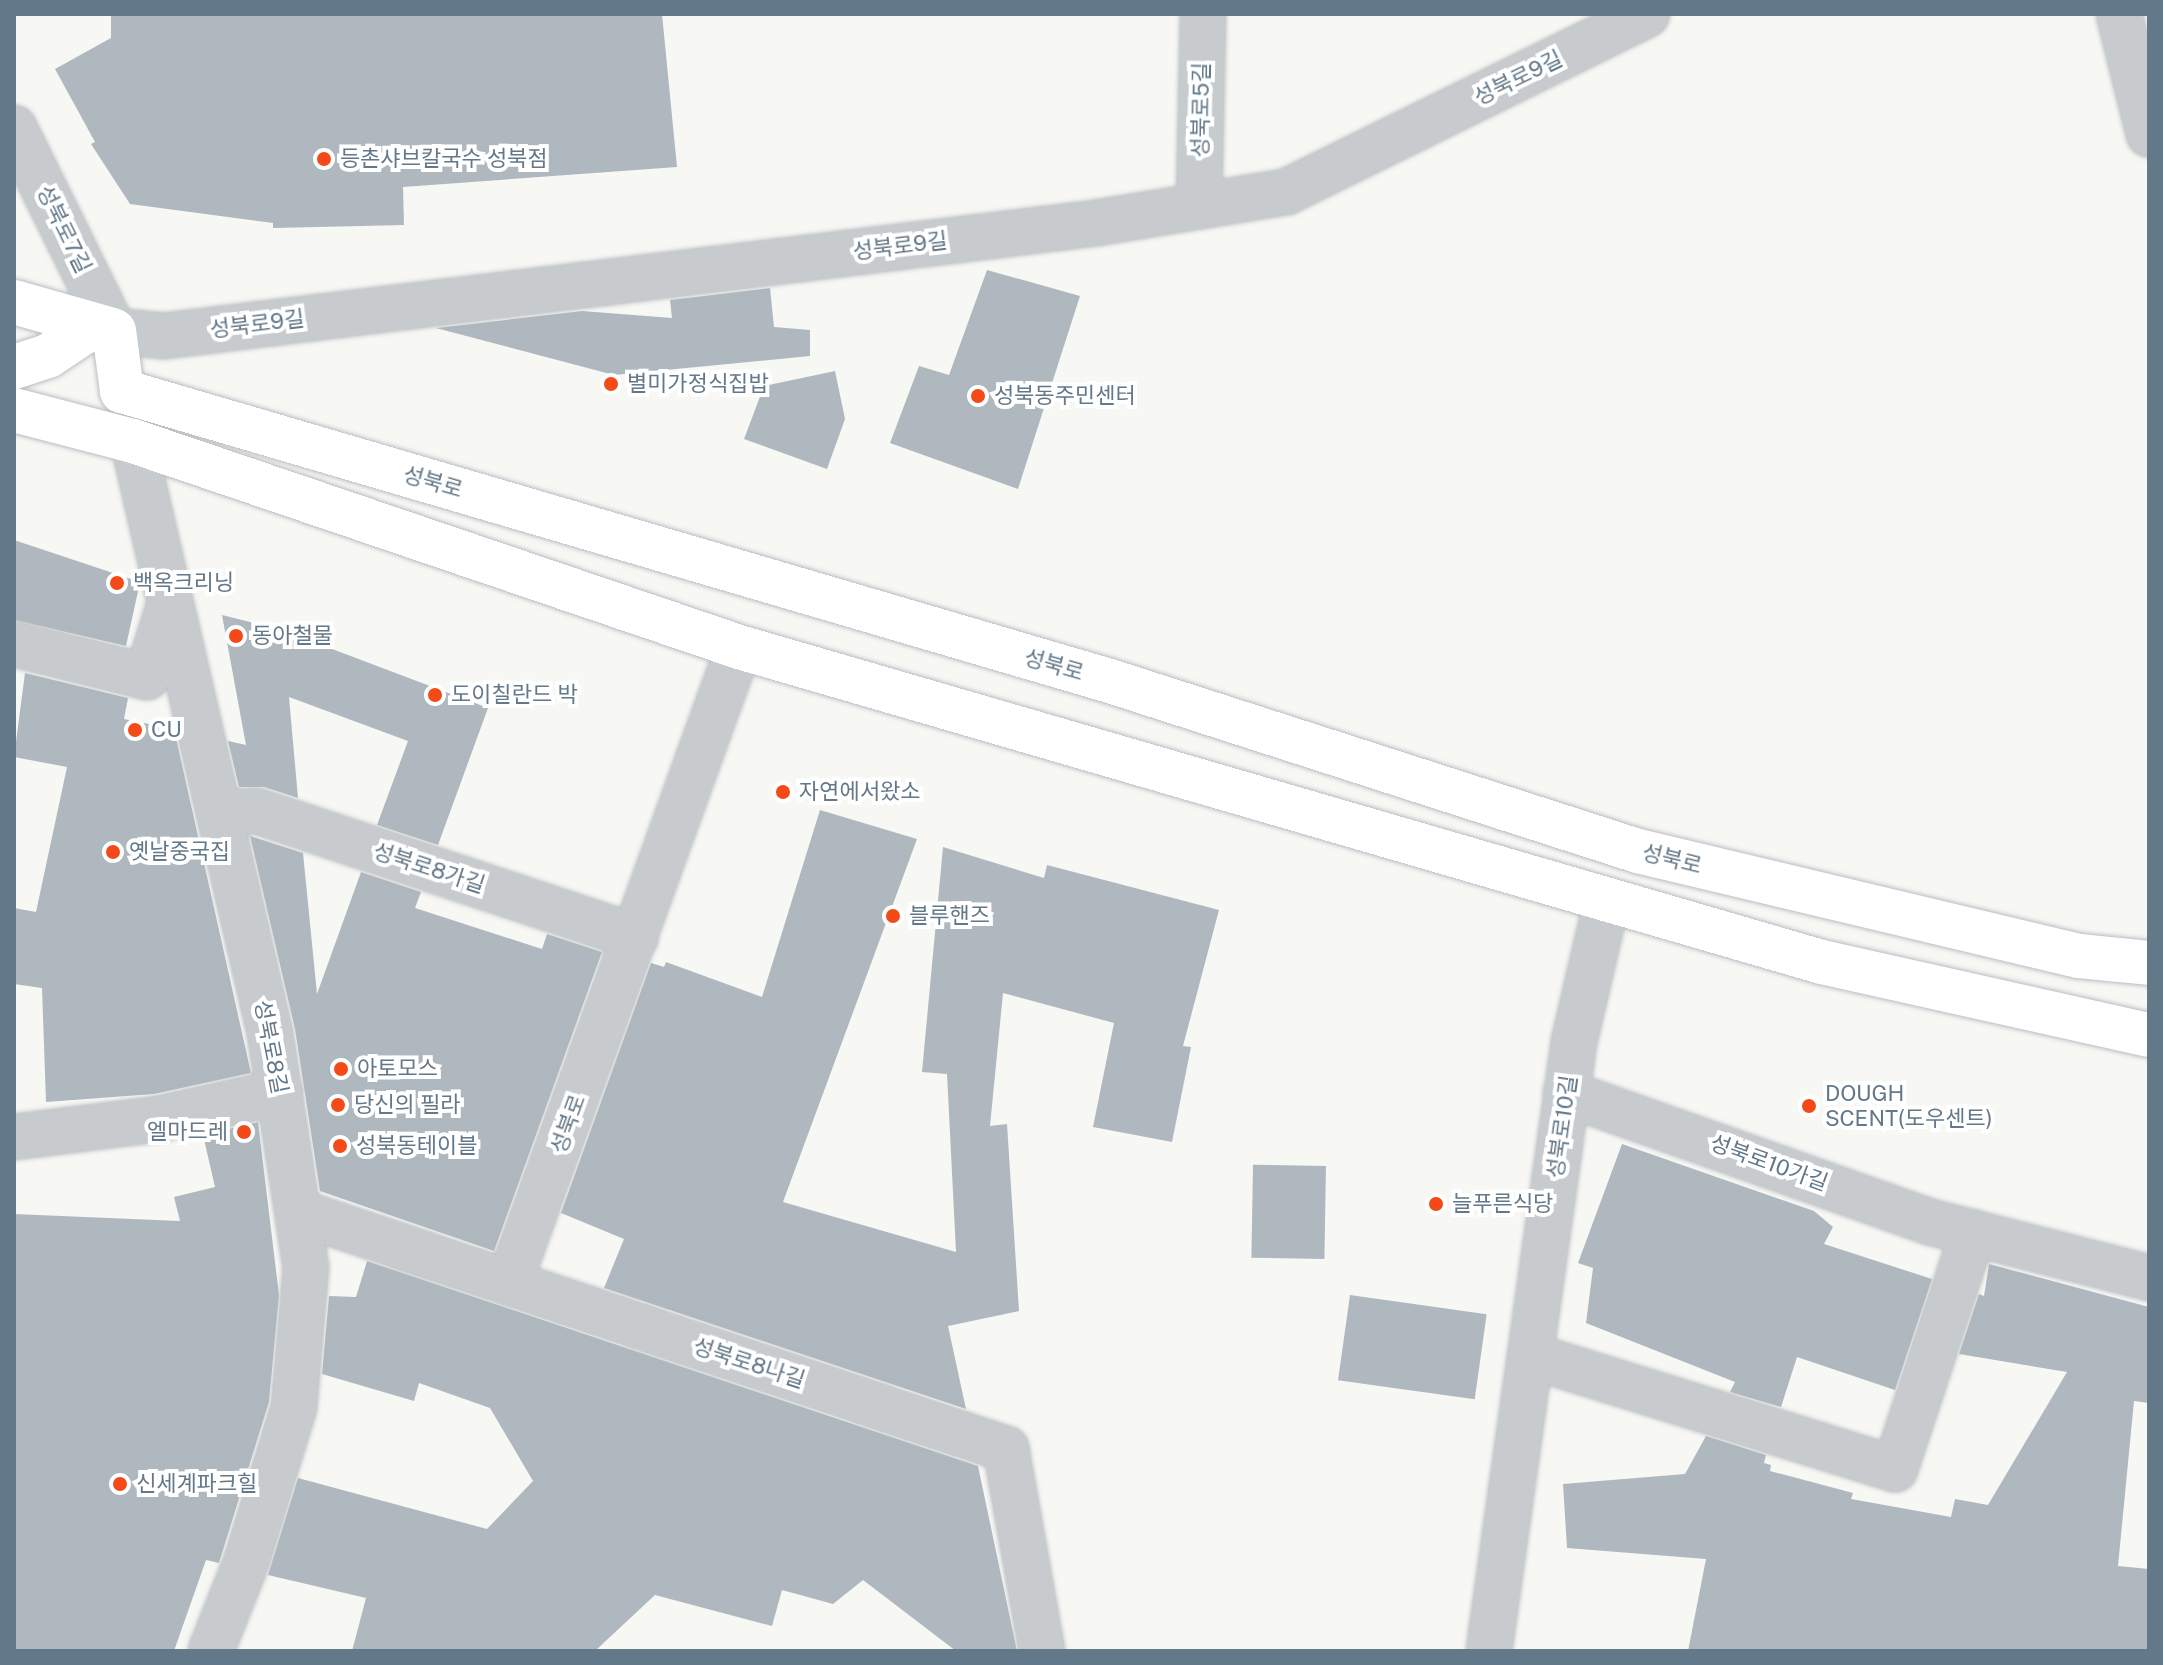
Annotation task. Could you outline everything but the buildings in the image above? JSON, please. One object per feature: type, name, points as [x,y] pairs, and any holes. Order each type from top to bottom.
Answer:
[{"type":"main road","points":[[14,302],[114,331]]},
{"type":"main road","points":[[14,367],[48,356],[87,330],[114,331]]},
{"type":"main road","name":"성북로","points":[[114,331],[122,391],[1110,681],[1638,851],[2079,956],[2149,963]]},
{"type":"main road","points":[[14,410],[133,441],[739,647],[1822,962],[2149,1035]]},
{"type":"street","name":"성북로5길","points":[[1199,206],[1203,14]]},
{"type":"street","name":"성북로9길","points":[[114,331],[164,336],[1080,225],[1286,192],[1647,14]]},
{"type":"street","points":[[2119,14],[2149,134]]},
{"type":"street","name":"성북로7길","points":[[14,128],[114,331]]},
{"type":"street","name":"성북로8길","points":[[133,441],[220,813],[280,1092],[306,1267],[294,1407],[247,1560],[214,1650]]},
{"type":"street","points":[[14,644],[147,677],[170,601]]},
{"type":"street","name":"성북로","points":[[509,1283],[739,647]]},
{"type":"street","name":"성북로8가길","points":[[220,813],[257,811],[636,937]]},
{"type":"street","name":"성북로10길","points":[[1489,1651],[1566,1093],[1607,900]]},
{"type":"street","points":[[14,1137],[158,1119],[280,1092]]},
{"type":"street","name":"성북로10가길","points":[[1566,1093],[1973,1233],[2149,1278]]},
{"type":"street","name":"성북로8나길","points":[[298,1212],[1006,1449],[1042,1651]]},
{"type":"street","points":[[1532,1356],[1895,1469],[1973,1233]]},
{"type":"place","name":"등촌샤브칼국수 성북점","points":[[324,159]]},
{"type":"place","name":"별미가정식집밥","points":[[611,384]]},
{"type":"place","name":"성북동주민센터","points":[[978,396]]},
{"type":"place","name":"백옥크리닝","points":[[117,583]]},
{"type":"place","name":"동아철물","points":[[236,636]]},
{"type":"place","name":"도이칠란드 박","points":[[435,695]]},
{"type":"place","name":"CU","points":[[135,730]]},
{"type":"place","name":"자연에서왔소","points":[[783,792]]},
{"type":"place","name":"옛날중국집","points":[[113,852]]},
{"type":"place","name":"블루핸즈","points":[[893,916]]},
{"type":"place","name":"아토모스","points":[[341,1069]]},
{"type":"place","name":"당신의 필라","points":[[338,1105]]},
{"type":"place","name":"DOUGH SCENT(도우센트)","points":[[1809,1106]]},
{"type":"place","name":"엘마드레","points":[[244,1132]]},
{"type":"place","name":"성북동테이블","points":[[340,1146]]},
{"type":"place","name":"늘푸른식당","points":[[1436,1204]]},
{"type":"place","name":"신세계파크힐","points":[[120,1484]]}]
